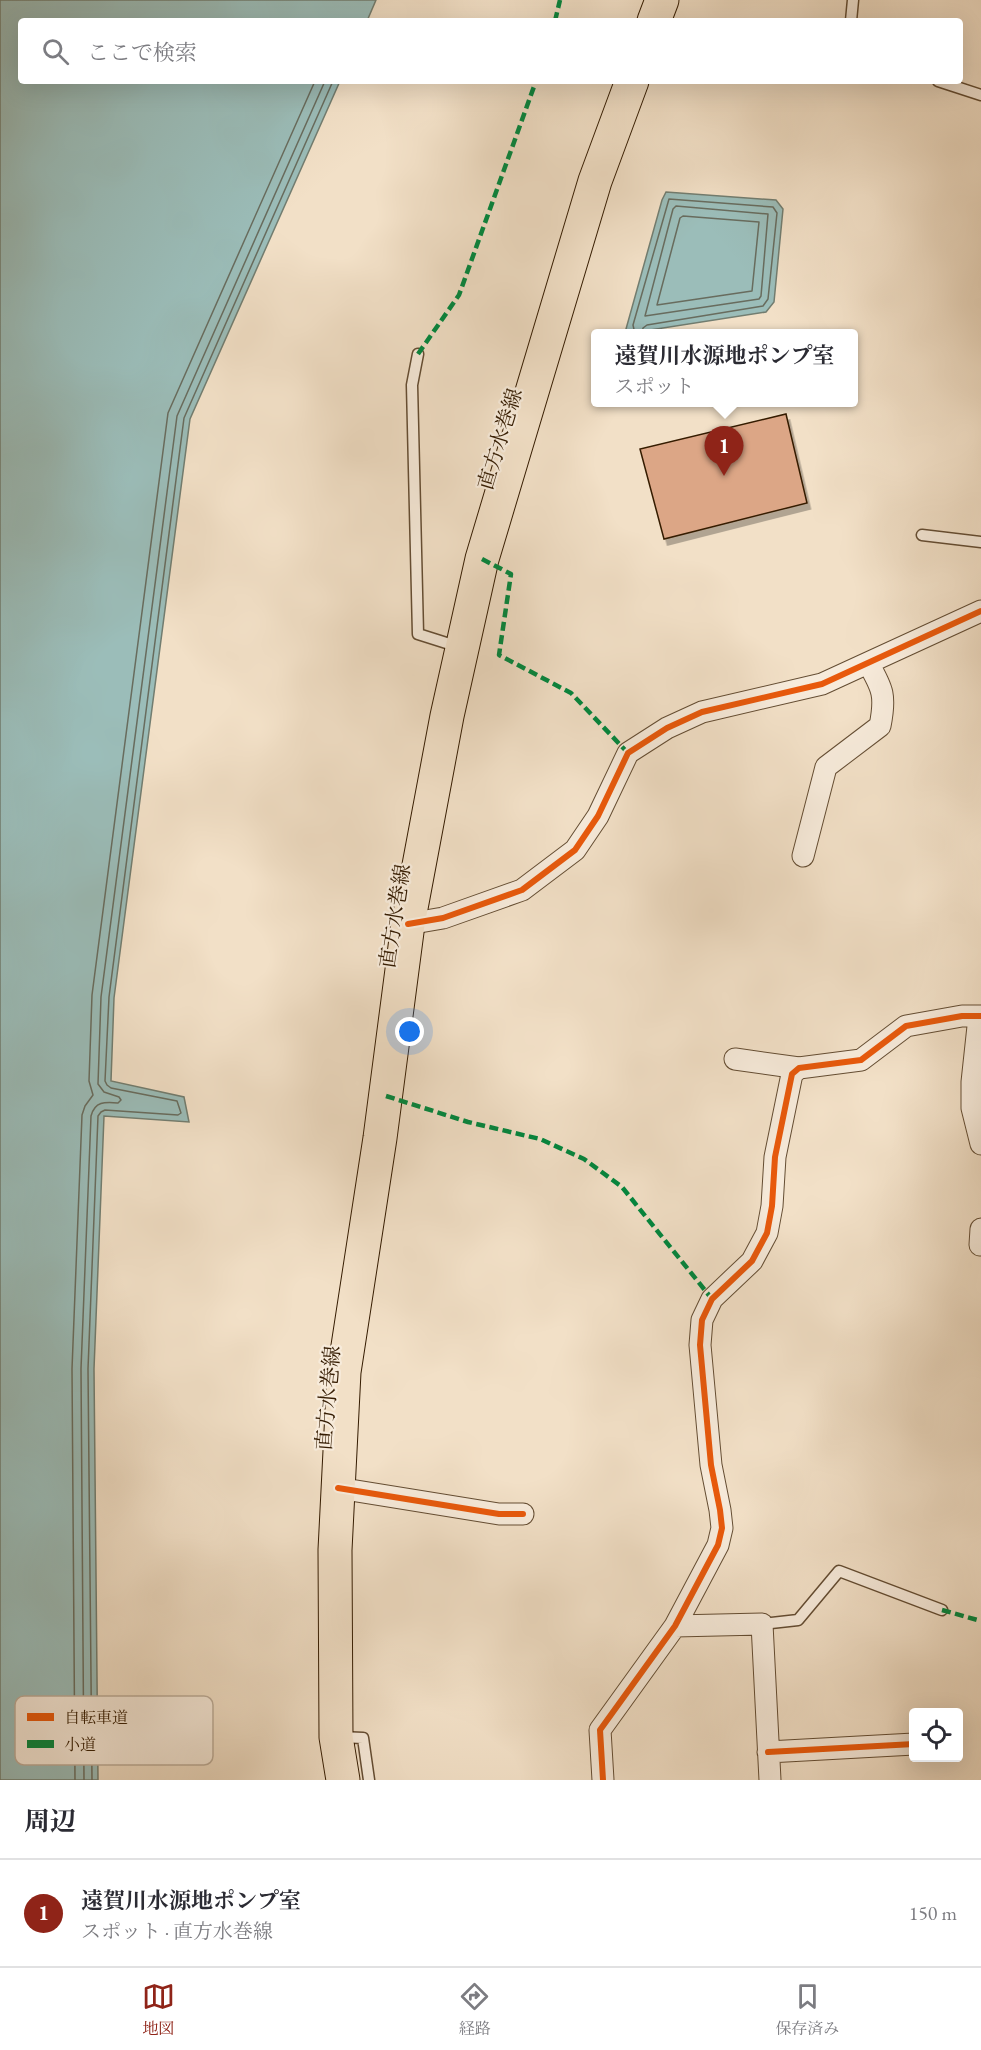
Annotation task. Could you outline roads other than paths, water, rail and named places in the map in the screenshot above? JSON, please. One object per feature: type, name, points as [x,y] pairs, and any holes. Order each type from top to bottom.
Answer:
[{"type":"main road","points":[[655,18],[662,0]]},
{"type":"main road","name":"直方水巻線","points":[[343,1780],[336,1737],[335,1550],[344,1372],[380,1138],[408,924],[447,716],[482,559],[595,180],[631,84]]},
{"type":"street","points":[[408,924],[443,918],[522,890],[575,850],[598,816],[628,753],[667,728],[702,712],[737,702],[822,684],[981,611]]},
{"type":"street","points":[[803,856],[826,767],[880,726],[885,703],[880,683],[868,663]]},
{"type":"street","points":[[735,1059],[799,1068],[861,1060],[906,1026],[962,1016],[980,1017],[972,1082],[972,1108],[981,1144]]},
{"type":"street","points":[[603,1780],[600,1731],[675,1626],[718,1545],[722,1528],[711,1465],[700,1345],[702,1320],[712,1299],[752,1261],[767,1233],[772,1206],[775,1157],[790,1080],[792,1074],[799,1068]]},
{"type":"street","points":[[981,1229],[981,1245]]},
{"type":"street","points":[[338,1488],[480,1512],[523,1514]]},
{"type":"street","points":[[675,1626],[762,1624],[770,1780]]},
{"type":"street","points":[[768,1752],[909,1744]]},
{"type":"lane","points":[[851,18],[853,0]]},
{"type":"lane","points":[[947,84],[981,95]]},
{"type":"lane","points":[[418,354],[412,385],[418,634],[462,647]]},
{"type":"lane","points":[[922,535],[981,542]]},
{"type":"lane","points":[[762,1624],[798,1620],[839,1571],[942,1610]]},
{"type":"lane","points":[[336,1737],[363,1738],[369,1780]]},
{"type":"water","points":[[0,0],[376,0],[368,18],[18,18],[18,84],[339,84],[190,419],[114,998],[111,1081],[184,1097],[189,1122],[104,1116],[94,1369],[97,1696],[15,1696],[15,1765],[98,1765],[98,1780],[0,1780]]},
{"type":"water","points":[[666,192],[776,200],[783,209],[774,302],[766,312],[657,329],[626,329]]},
{"type":"place","name":"遠賀川水源地ポンプ室","points":[[724,476]]}]
